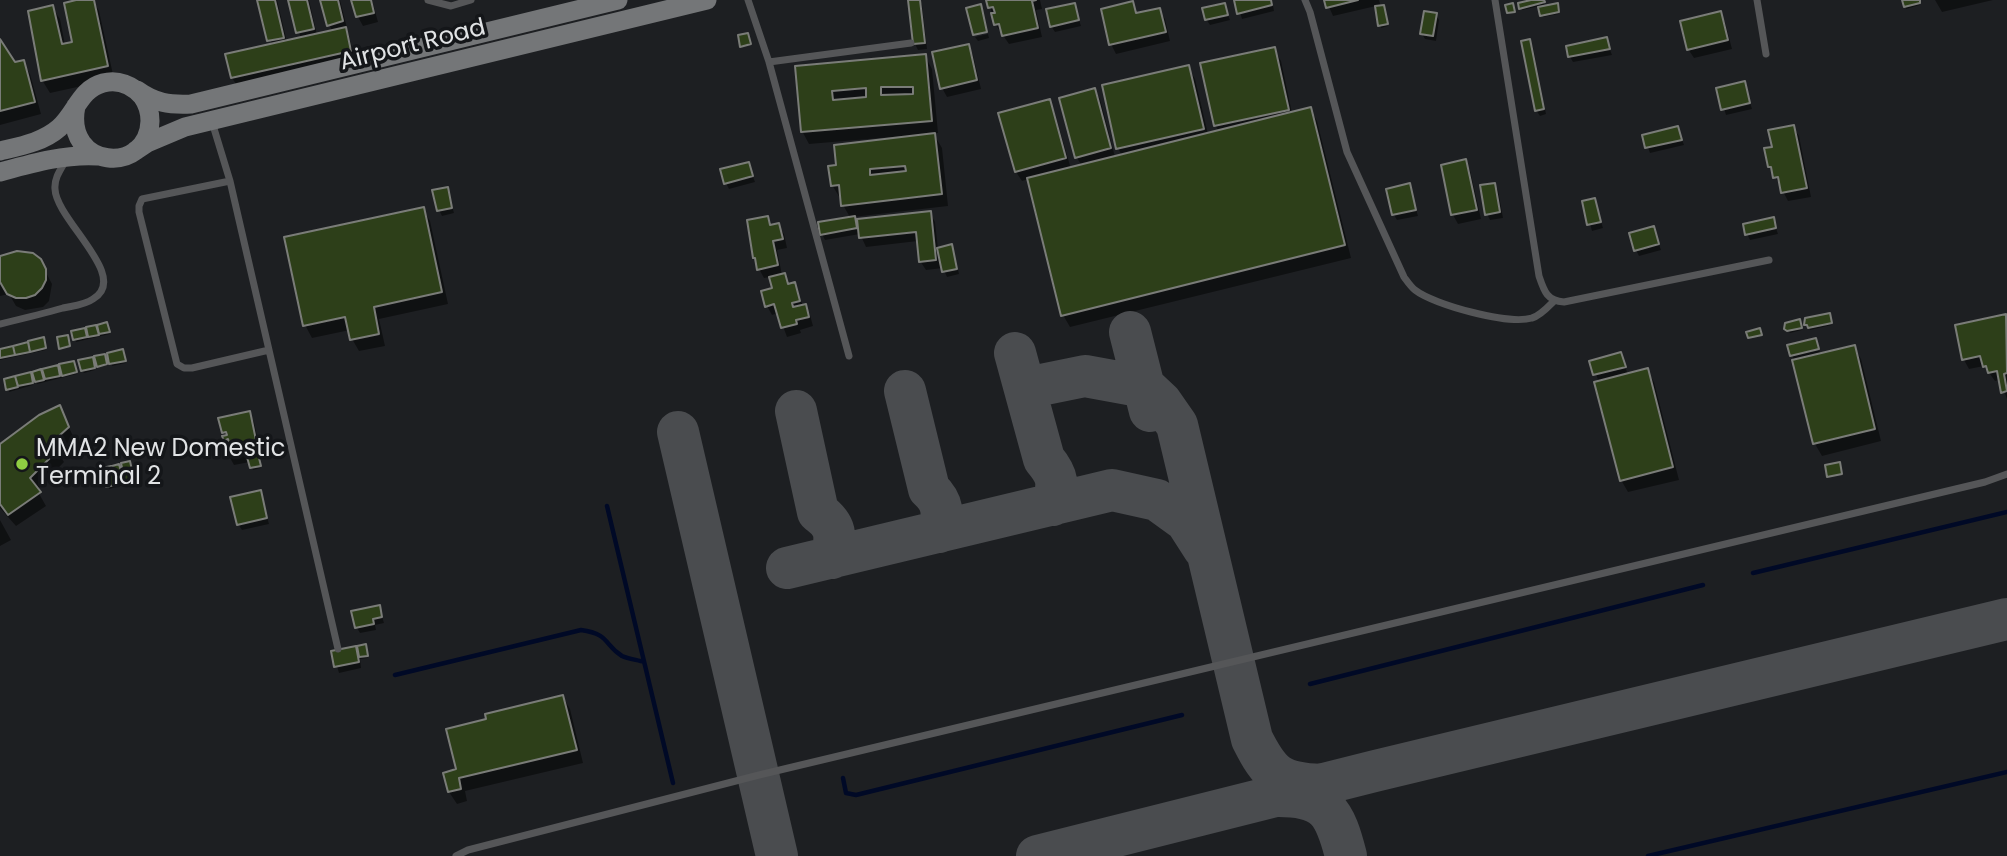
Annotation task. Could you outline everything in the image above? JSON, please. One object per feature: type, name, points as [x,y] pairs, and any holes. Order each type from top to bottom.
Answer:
[{"type":"main road","name":"Airport Road","points":[[137,90],[152,100],[168,105],[191,104],[618,0]]},
{"type":"main road","name":"Airport Road","points":[[135,151],[166,134],[212,121],[706,0]]},
{"type":"main road","points":[[0,151],[33,143],[49,135],[61,127],[84,93],[96,85],[110,81],[124,83],[137,90],[146,101],[150,114],[150,128],[145,141],[124,157],[111,159],[99,156],[68,156],[0,172]]},
{"type":"main road","points":[[76,106],[75,130],[80,141],[88,150],[99,156]]},
{"type":"lane","points":[[428,0],[451,6],[471,0]]},
{"type":"lane","points":[[748,0],[769,62],[849,356]]},
{"type":"lane","points":[[1305,0],[1347,152],[1404,277],[1415,290],[1451,305],[1496,318],[1535,318],[1554,301]]},
{"type":"lane","points":[[1495,0],[1539,276],[1545,294],[1554,301],[1564,302],[1769,260]]},
{"type":"lane","points":[[1758,0],[1766,54]]},
{"type":"lane","points":[[769,62],[911,43]]},
{"type":"lane","points":[[212,121],[230,181],[338,649]]},
{"type":"lane","points":[[0,324],[90,301],[103,291],[106,283],[97,260],[63,212],[54,191],[58,173],[68,156]]},
{"type":"lane","points":[[230,181],[142,199],[139,212],[177,364],[192,368],[269,350]]},
{"type":"lane","points":[[456,856],[482,846],[760,775],[1784,531],[2007,474]]},
{"type":"building","points":[[94,0],[108,66],[41,81],[28,11],[53,5],[62,44],[72,42],[64,3]]},
{"type":"building","points":[[257,0],[275,0],[284,38],[267,41]]},
{"type":"building","points":[[288,0],[307,0],[314,29],[296,33]]},
{"type":"building","points":[[320,0],[338,0],[343,21],[327,26]]},
{"type":"building","points":[[351,0],[371,0],[374,13],[356,17]]},
{"type":"building","points":[[908,0],[920,0],[925,43],[913,44]]},
{"type":"building","points":[[986,0],[1036,0],[1032,1],[1038,28],[1002,36],[999,24],[994,25],[991,13],[995,13],[993,7],[988,8]]},
{"type":"building","points":[[1234,0],[1271,0],[1272,5],[1237,14]]},
{"type":"building","points":[[1324,0],[1358,0],[1326,8]]},
{"type":"building","points":[[1531,0],[1545,2],[1519,9],[1518,3]]},
{"type":"building","points":[[1902,0],[1920,0],[1920,3],[1904,7]]},
{"type":"building","points":[[1133,1],[1136,13],[1160,8],[1166,32],[1109,45],[1101,9]]},
{"type":"building","points":[[1075,3],[1079,20],[1050,27],[1046,9]]},
{"type":"building","points":[[1225,3],[1228,15],[1205,20],[1202,8]]},
{"type":"building","points":[[1513,3],[1515,12],[1507,13],[1505,5]]},
{"type":"building","points":[[1558,3],[1559,12],[1540,16],[1538,7]]},
{"type":"building","points":[[981,4],[987,32],[973,35],[966,8]]},
{"type":"building","points":[[1384,5],[1388,24],[1378,26],[1375,6]]},
{"type":"building","points":[[1424,11],[1437,13],[1433,36],[1420,34]]},
{"type":"building","points":[[1721,11],[1728,40],[1687,50],[1680,21]]},
{"type":"building","points":[[346,27],[351,51],[231,78],[225,54]]},
{"type":"building","points":[[748,33],[751,44],[740,47],[738,35]]},
{"type":"building","points":[[1607,37],[1610,49],[1568,57],[1566,46]]},
{"type":"building","points":[[0,39],[15,62],[24,60],[35,102],[0,111]]},
{"type":"building","points":[[1530,39],[1544,109],[1535,111],[1521,41]]},
{"type":"building","points":[[969,44],[977,80],[940,89],[932,52]]},
{"type":"building","points":[[1275,47],[1289,110],[1214,126],[1200,63]]},
{"type":"building","points":[[926,54],[932,121],[801,132],[795,66]],"holes":[[[881,87],[913,87],[913,94],[881,95]],[[866,88],[866,97],[833,100],[832,91]]]},
{"type":"building","points":[[1189,65],[1204,129],[1116,149],[1102,85]]},
{"type":"building","points":[[1745,81],[1750,103],[1721,110],[1716,88]]},
{"type":"building","points":[[1095,88],[1111,148],[1075,158],[1059,98]]},
{"type":"building","points":[[1050,99],[1066,158],[1015,172],[998,113]]},
{"type":"building","points":[[1311,107],[1345,245],[1061,316],[1027,178]]},
{"type":"building","points":[[1794,125],[1807,188],[1781,193],[1778,177],[1773,178],[1771,167],[1768,167],[1764,148],[1772,147],[1768,130]]},
{"type":"building","points":[[1678,126],[1682,140],[1645,148],[1642,135]]},
{"type":"building","points":[[935,133],[942,194],[841,206],[839,185],[831,186],[828,166],[836,165],[834,145]],"holes":[[[905,166],[906,171],[870,175],[870,169]]]},
{"type":"building","points":[[1466,159],[1477,210],[1451,215],[1441,165]]},
{"type":"building","points":[[749,162],[753,176],[724,184],[720,169]]},
{"type":"building","points":[[1410,183],[1416,210],[1392,215],[1386,189]]},
{"type":"building","points":[[1495,183],[1500,212],[1485,215],[1480,185]]},
{"type":"building","points":[[448,187],[452,208],[437,211],[432,190]]},
{"type":"building","points":[[1595,198],[1601,222],[1587,225],[1582,201]]},
{"type":"building","points":[[424,207],[442,292],[374,307],[379,334],[350,340],[345,317],[303,326],[284,237]]},
{"type":"building","points":[[931,211],[936,260],[919,262],[916,232],[859,238],[857,219]]},
{"type":"building","points":[[768,216],[770,225],[779,223],[783,239],[773,241],[778,265],[757,270],[747,220]]},
{"type":"building","points":[[855,216],[857,228],[820,235],[818,222]]},
{"type":"building","points":[[1774,217],[1776,228],[1745,235],[1743,224]]},
{"type":"building","points":[[1654,226],[1659,244],[1634,251],[1629,233]]},
{"type":"building","points":[[952,244],[957,269],[942,272],[937,248]]},
{"type":"building","points":[[17,251],[33,253],[41,259],[46,269],[46,280],[42,288],[35,295],[26,298],[7,294],[0,282],[0,256]]},
{"type":"building","points":[[785,273],[788,284],[795,282],[800,301],[792,303],[793,307],[806,304],[809,317],[796,320],[797,324],[781,328],[774,304],[765,307],[761,291],[772,288],[769,277]]},
{"type":"building","points":[[1830,313],[1832,323],[1808,328],[1804,325],[1805,318]]},
{"type":"building","points":[[2006,314],[2007,373],[2004,374],[2007,391],[2001,393],[1997,371],[1988,373],[1980,356],[1962,360],[1955,325]]},
{"type":"building","points":[[1800,319],[1802,328],[1787,331],[1784,329],[1785,323]]},
{"type":"building","points":[[107,322],[110,332],[99,334],[97,325]]},
{"type":"building","points":[[96,325],[99,335],[88,337],[86,327]]},
{"type":"building","points":[[85,328],[87,337],[73,340],[71,331]]},
{"type":"building","points":[[1760,328],[1762,335],[1748,338],[1746,332]]},
{"type":"building","points":[[68,335],[70,346],[59,349],[57,337]]},
{"type":"building","points":[[44,337],[46,348],[30,352],[28,341]]},
{"type":"building","points":[[1816,338],[1819,349],[1790,356],[1787,345]]},
{"type":"building","points":[[28,342],[30,352],[15,355],[13,346]]},
{"type":"building","points":[[1855,345],[1875,429],[1813,444],[1792,360]]},
{"type":"building","points":[[13,346],[15,355],[0,358],[0,349]]},
{"type":"building","points":[[123,349],[126,361],[109,364],[107,353]]},
{"type":"building","points":[[1621,352],[1626,367],[1593,375],[1589,361]]},
{"type":"building","points":[[105,354],[107,364],[97,367],[94,356]]},
{"type":"building","points":[[93,357],[95,368],[81,371],[78,360]]},
{"type":"building","points":[[74,361],[77,372],[62,376],[59,364]]},
{"type":"building","points":[[58,365],[60,376],[45,379],[42,369]]},
{"type":"building","points":[[1648,368],[1673,467],[1620,481],[1594,382]]},
{"type":"building","points":[[41,369],[44,380],[35,382],[32,372]]},
{"type":"building","points":[[31,372],[33,383],[18,386],[15,376]]},
{"type":"building","points":[[15,376],[18,387],[6,390],[4,379]]},
{"type":"building","name":"MMA2 New Domestic Terminal 2","points":[[60,405],[69,427],[51,443],[59,449],[30,478],[41,492],[8,515],[0,504],[0,444],[39,415]]},
{"type":"building","points":[[250,411],[258,450],[227,457],[224,444],[229,443],[228,439],[224,441],[222,436],[227,435],[226,432],[222,433],[218,418]]},
{"type":"building","points":[[258,454],[261,466],[250,468],[247,457]]},
{"type":"building","points":[[130,461],[134,480],[125,482],[121,463]]},
{"type":"building","points":[[1840,462],[1842,474],[1827,477],[1825,465]]},
{"type":"building","points":[[119,464],[124,483],[116,485],[112,466]]},
{"type":"building","points":[[111,466],[115,485],[106,487],[102,468]]},
{"type":"building","points":[[261,490],[267,518],[237,525],[230,497]]},
{"type":"building","points":[[380,605],[382,617],[373,619],[374,624],[355,628],[351,611]]},
{"type":"building","points":[[366,644],[368,656],[359,657],[357,646]]},
{"type":"building","points":[[356,646],[359,662],[334,667],[331,651]]},
{"type":"building","points":[[563,695],[577,750],[459,778],[461,789],[448,792],[443,773],[456,769],[446,729],[486,719],[485,714]]},
{"type":"waterway","points":[[607,506],[673,783]]},
{"type":"waterway","points":[[1753,573],[2007,512]]},
{"type":"waterway","points":[[1310,684],[1703,585]]},
{"type":"waterway","points":[[395,675],[581,630],[602,637],[622,656],[644,662]]},
{"type":"waterway","points":[[843,778],[846,793],[856,795],[1182,715]]},
{"type":"waterway","points":[[1648,856],[2007,772]]},
{"type":"taxiway","points":[[1130,332],[1150,411]]},
{"type":"taxiway","points":[[1015,353],[1044,459],[1056,480],[1053,505]]},
{"type":"taxiway","points":[[1026,388],[1085,376],[1145,387],[1161,402],[1177,425],[1252,739],[1264,761],[1277,775],[1295,782],[1320,785]]},
{"type":"taxiway","points":[[905,391],[929,489],[941,509],[939,532]]},
{"type":"taxiway","points":[[796,411],[818,512],[829,522],[834,532],[832,558]]},
{"type":"taxiway","points":[[678,432],[777,856]]},
{"type":"taxiway","points":[[787,568],[1112,490],[1157,500],[1186,521],[1204,549]]},
{"type":"taxiway","points":[[1037,856],[1375,771],[2007,619]]},
{"type":"taxiway","points":[[1279,796],[1308,799],[1326,810],[1338,828],[1346,856]]},
{"type":"place","name":"MMA2 New Domestic Terminal 2","points":[[22,464]]}]
